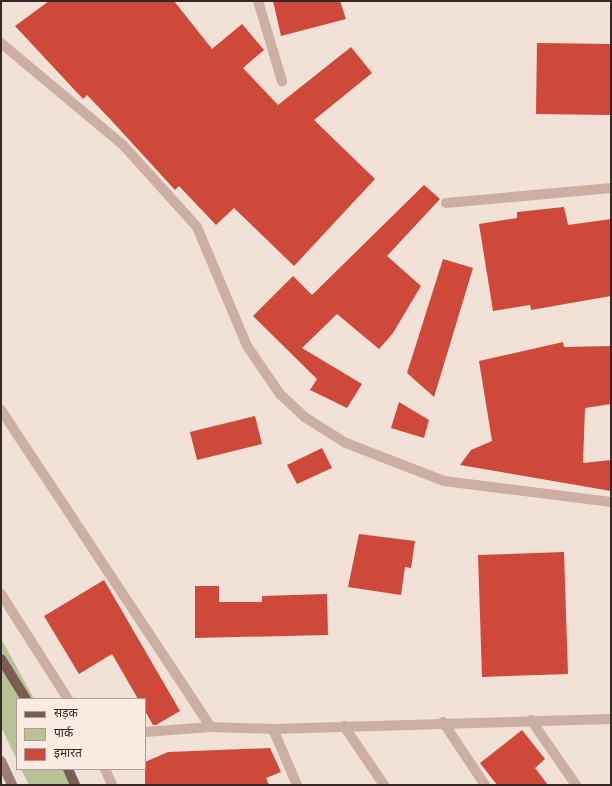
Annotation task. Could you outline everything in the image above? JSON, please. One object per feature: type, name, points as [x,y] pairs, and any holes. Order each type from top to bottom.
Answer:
[{"type":"main road","points":[[1,659],[25,698]]},
{"type":"main road","points":[[1,760],[12,785]]},
{"type":"main road","points":[[68,770],[76,785]]},
{"type":"street","points":[[258,1],[282,82]]},
{"type":"street","points":[[1,43],[122,145],[197,227],[247,346],[280,394],[306,418],[346,443],[444,482],[611,502]]},
{"type":"street","points":[[446,203],[611,188]]},
{"type":"street","points":[[1,410],[211,727]]},
{"type":"street","points":[[1,594],[67,698]]},
{"type":"street","points":[[146,732],[211,727],[273,729],[443,722],[611,719]]},
{"type":"street","points":[[531,720],[576,785]]},
{"type":"street","points":[[443,722],[485,785]]},
{"type":"street","points":[[344,726],[384,785]]},
{"type":"street","points":[[273,729],[297,785]]},
{"type":"street","points":[[105,770],[112,785]]},
{"type":"green space","points":[[1,638],[33,698],[16,698],[16,758],[1,727]]},
{"type":"green space","points":[[22,770],[72,770],[80,785],[29,785]]},
{"type":"building","points":[[49,1],[174,1],[212,49],[242,24],[264,50],[243,68],[278,105],[351,47],[372,73],[314,120],[375,179],[294,266],[234,208],[216,225],[179,186],[175,190],[87,95],[83,99],[15,26]]},
{"type":"building","points":[[273,1],[340,1],[346,19],[281,36]]},
{"type":"building","points":[[537,43],[611,44],[610,115],[536,114]]},
{"type":"building","points":[[424,185],[440,199],[387,256],[421,286],[393,333],[379,349],[337,314],[302,348],[362,384],[347,408],[310,390],[317,379],[253,316],[293,276],[312,295]]},
{"type":"building","points":[[564,207],[568,225],[611,219],[611,296],[531,310],[530,305],[493,311],[479,224],[517,218],[517,212]]},
{"type":"building","points":[[443,259],[473,268],[434,397],[407,373]]},
{"type":"building","points":[[563,342],[564,347],[611,346],[611,404],[585,408],[583,463],[611,460],[611,491],[460,465],[471,450],[492,441],[479,361]]},
{"type":"building","points":[[399,402],[429,420],[424,438],[391,428]]},
{"type":"building","points":[[255,416],[262,444],[197,460],[190,432]]},
{"type":"building","points":[[322,448],[332,468],[297,484],[287,465]]},
{"type":"building","points":[[359,534],[415,541],[411,568],[405,567],[401,595],[348,587]]},
{"type":"building","points":[[564,552],[568,674],[482,677],[478,555]]},
{"type":"building","points":[[104,580],[180,711],[156,725],[153,725],[146,713],[146,698],[137,698],[112,654],[79,674],[44,616]]},
{"type":"building","points":[[195,586],[219,586],[219,602],[262,602],[262,596],[327,594],[328,635],[195,638]]},
{"type":"building","points":[[522,730],[545,759],[535,768],[548,785],[497,785],[480,763]]},
{"type":"building","points":[[270,748],[281,772],[266,778],[269,785],[145,785],[146,762],[168,752]]}]
